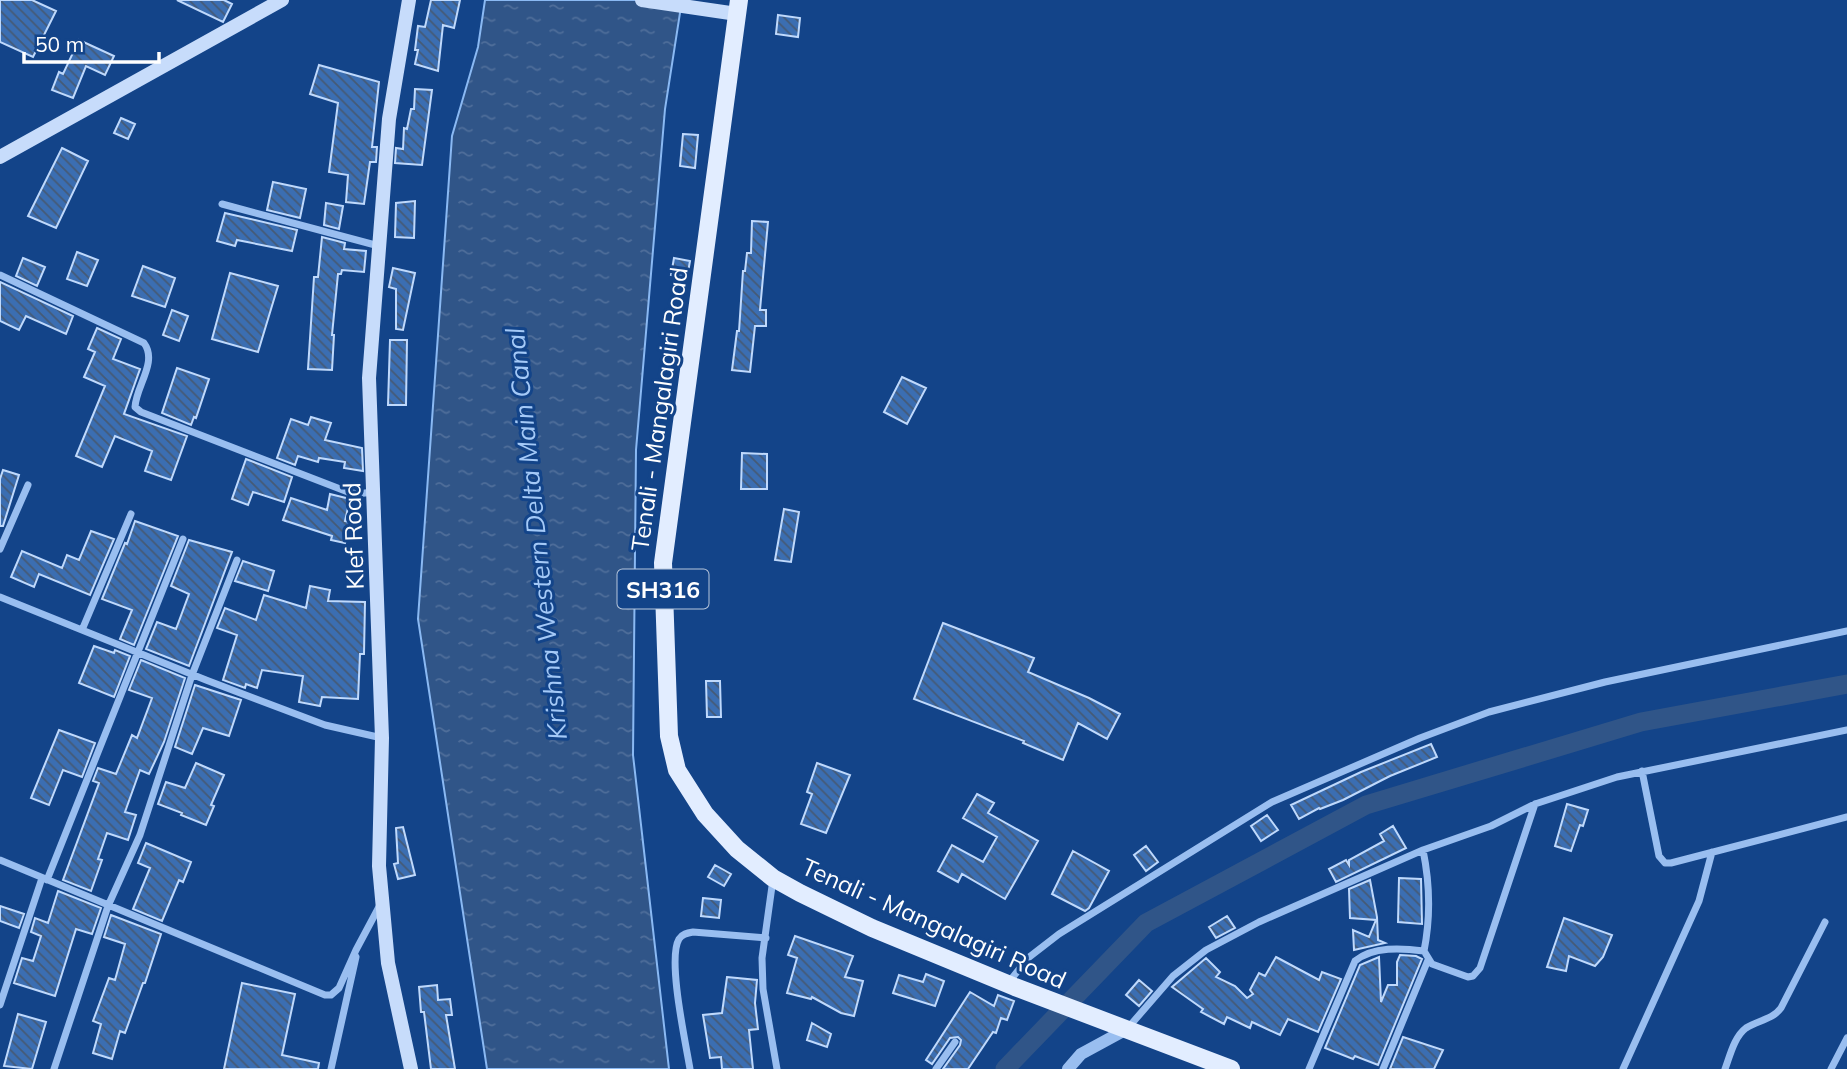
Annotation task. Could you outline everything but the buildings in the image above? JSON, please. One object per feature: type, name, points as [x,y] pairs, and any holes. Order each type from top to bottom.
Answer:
[{"type":"main road","points":[[0,157],[282,0]]},
{"type":"main road","name":"Klef Road","points":[[409,0],[389,119],[369,379],[382,738],[379,866],[388,963],[411,1069]]},
{"type":"main road","points":[[642,0],[707,9],[738,7]]},
{"type":"main road","name":"Tenali - Mangalagiri Road","points":[[738,7],[663,563],[669,736],[677,770],[705,814],[737,849],[774,878],[800,893],[872,928],[1011,985],[1231,1069]]},
{"type":"street","points":[[222,204],[379,246]]},
{"type":"street","points":[[0,275],[144,343],[149,350],[150,359],[135,398],[135,407],[141,412],[348,492],[357,494],[374,491]]},
{"type":"street","points":[[0,549],[28,485]]},
{"type":"street","points":[[82,630],[131,514]]},
{"type":"street","points":[[0,1005],[45,879],[183,539]]},
{"type":"street","points":[[54,1069],[108,906],[140,835],[192,675],[237,560]]},
{"type":"street","points":[[0,597],[192,675],[325,725],[382,738]]},
{"type":"street","points":[[1011,985],[1028,958],[1059,934],[1272,802],[1408,743],[1489,712],[1605,682],[1847,631]]},
{"type":"street","points":[[1068,1069],[1082,1054],[1127,1029],[1172,976],[1206,950],[1259,922],[1423,850],[1492,826],[1535,804],[1617,777],[1847,730]]},
{"type":"street","points":[[1642,771],[1661,861],[1671,863],[1847,817]]},
{"type":"street","points":[[1423,850],[1429,891],[1429,925],[1424,951],[1432,964],[1468,977],[1477,974],[1535,804]]},
{"type":"street","points":[[1623,1069],[1699,901],[1712,852]]},
{"type":"street","points":[[0,860],[325,995],[331,995],[339,988],[382,901]]},
{"type":"street","points":[[774,878],[762,958],[763,989],[777,1069]]},
{"type":"street","points":[[1725,1069],[1747,1027],[1771,1017],[1781,1008],[1825,922]]},
{"type":"street","points":[[690,1069],[676,979],[679,939],[684,934],[693,932],[766,938]]},
{"type":"street","points":[[331,1069],[359,943]]},
{"type":"street","points":[[1309,1069],[1354,961],[1365,954],[1400,948],[1424,951]]},
{"type":"street","points":[[1382,1069],[1429,960]]},
{"type":"street","points":[[1832,1069],[1847,1038]]},
{"type":"street","points":[[936,1069],[955,1042]]},
{"type":"water","name":"Krishna Western Delta Main Canal","points":[[485,0],[682,0],[665,109],[636,450],[633,755],[669,1069],[487,1069],[418,619],[452,136],[478,47]]},
{"type":"waterway","points":[[1005,1069],[1146,923],[1366,805],[1641,722],[1847,684]]}]
